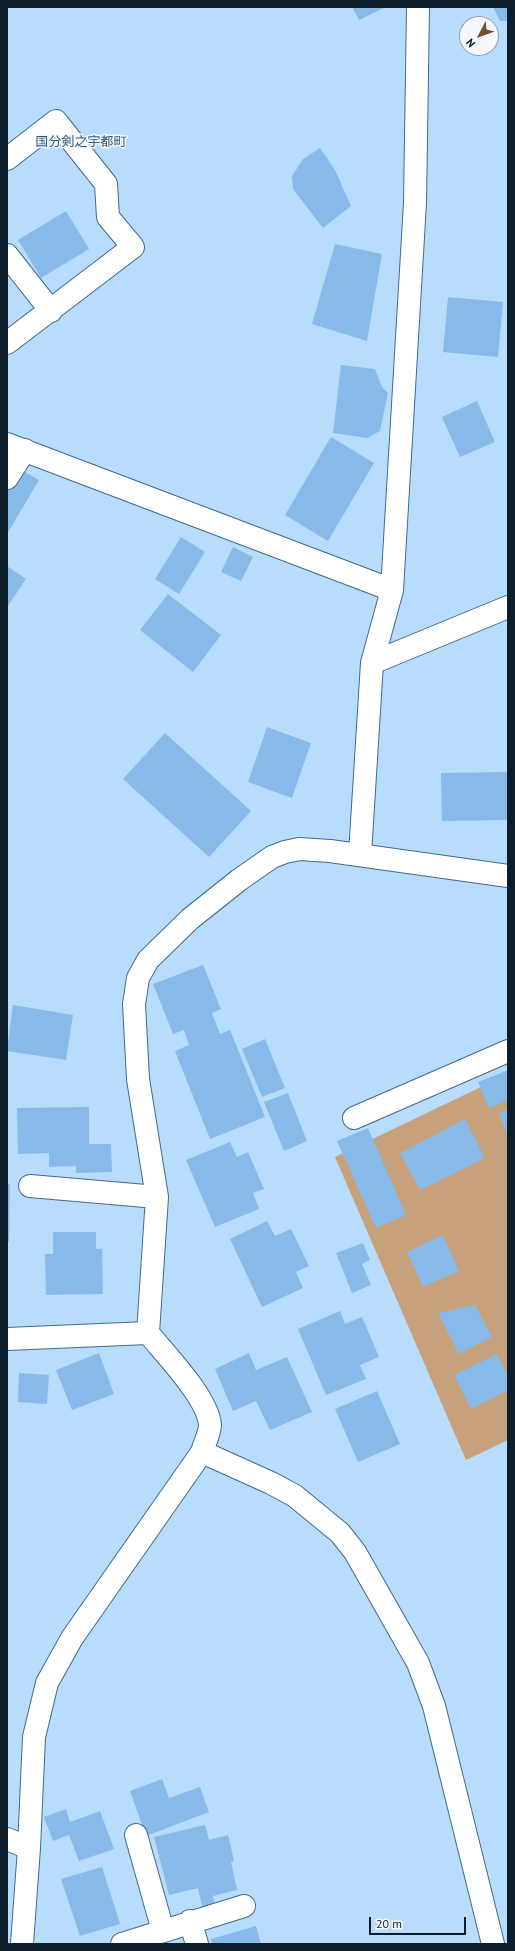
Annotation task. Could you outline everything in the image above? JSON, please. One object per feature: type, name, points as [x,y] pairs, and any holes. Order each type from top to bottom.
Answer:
[{"type":"street","points":[[360,854],[372,663],[392,590],[415,203],[418,7]]},
{"type":"street","points":[[7,159],[56,121],[106,184],[108,217],[133,248],[7,343]]},
{"type":"street","points":[[7,255],[51,311]]},
{"type":"street","points":[[7,478],[16,447],[392,590]]},
{"type":"street","points":[[372,663],[508,607]]},
{"type":"street","points":[[22,1944],[29,1848],[34,1737],[47,1684],[72,1638],[202,1452],[210,1427],[208,1413],[201,1400],[148,1333],[157,1197],[138,1079],[134,1004],[136,986],[142,971],[158,949],[190,919],[249,872],[272,857],[284,852],[299,849],[360,854],[508,876]]},
{"type":"street","points":[[354,1118],[508,1051]]},
{"type":"street","points":[[30,1186],[157,1197]]},
{"type":"street","points":[[7,1339],[148,1333]]},
{"type":"street","points":[[202,1452],[271,1482],[295,1496],[340,1533],[356,1552],[418,1663],[434,1706],[494,1944]]},
{"type":"street","points":[[136,1835],[163,1931]]},
{"type":"street","points":[[7,1839],[29,1848]]},
{"type":"street","points":[[122,1944],[190,1921],[244,1906]]},
{"type":"street","points":[[190,1921],[197,1944]]},
{"type":"shaded area","points":[[508,1074],[508,1440],[466,1460],[335,1157]]},
{"type":"building","points":[[352,7],[386,7],[359,20]]},
{"type":"building","points":[[493,7],[508,7],[508,21],[500,21],[499,16],[498,16]]},
{"type":"building","points":[[320,148],[335,170],[351,206],[323,228],[293,189],[292,176],[303,159]]},
{"type":"building","points":[[66,211],[89,249],[41,278],[18,240]]},
{"type":"building","points":[[335,244],[382,254],[367,341],[312,324]]},
{"type":"building","points":[[448,297],[503,302],[498,357],[443,352]]},
{"type":"building","points":[[341,365],[375,369],[382,387],[388,393],[380,431],[367,438],[333,433]]},
{"type":"building","points":[[477,401],[495,442],[460,457],[442,417]]},
{"type":"building","points":[[331,437],[374,463],[328,541],[285,515]]},
{"type":"building","points":[[18,468],[39,480],[7,534],[7,488]]},
{"type":"building","points":[[181,537],[205,552],[179,594],[155,579]]},
{"type":"building","points":[[233,547],[253,557],[241,581],[221,572]]},
{"type":"building","points":[[7,566],[26,579],[7,607]]},
{"type":"building","points":[[168,594],[221,635],[193,672],[140,630]]},
{"type":"building","points":[[267,727],[311,743],[292,798],[248,782]]},
{"type":"building","points":[[165,733],[251,811],[209,857],[123,779]]},
{"type":"building","points":[[508,772],[508,820],[442,821],[441,773]]},
{"type":"building","points":[[203,965],[221,1009],[212,1013],[220,1034],[230,1030],[265,1117],[210,1139],[175,1051],[189,1045],[184,1030],[173,1034],[153,984]]},
{"type":"building","points":[[13,1005],[73,1015],[66,1060],[7,1051]]},
{"type":"building","points":[[265,1039],[285,1088],[262,1097],[242,1049]]},
{"type":"building","points":[[508,1070],[508,1100],[489,1108],[478,1082]]},
{"type":"building","points":[[288,1093],[307,1141],[284,1151],[264,1102]]},
{"type":"building","points":[[89,1107],[89,1144],[111,1144],[112,1172],[76,1173],[76,1166],[49,1167],[49,1153],[18,1154],[17,1108]]},
{"type":"building","points":[[508,1109],[508,1137],[499,1113]]},
{"type":"building","points":[[465,1119],[485,1158],[420,1190],[400,1153]]},
{"type":"building","points":[[368,1128],[406,1215],[376,1228],[337,1141]]},
{"type":"building","points":[[230,1142],[237,1157],[248,1152],[264,1189],[253,1193],[259,1209],[215,1227],[186,1160]]},
{"type":"building","points":[[7,1184],[10,1184],[9,1242],[7,1242]]},
{"type":"building","points":[[267,1221],[275,1236],[291,1229],[309,1266],[296,1272],[303,1288],[262,1307],[230,1239]]},
{"type":"building","points":[[53,1232],[96,1232],[96,1249],[102,1249],[103,1294],[46,1295],[45,1254],[53,1254]]},
{"type":"building","points":[[443,1235],[459,1271],[423,1287],[407,1252]]},
{"type":"building","points":[[363,1243],[370,1260],[362,1264],[371,1285],[352,1293],[336,1253]]},
{"type":"building","points":[[475,1305],[492,1337],[459,1354],[438,1313]]},
{"type":"building","points":[[340,1311],[345,1324],[362,1317],[379,1357],[360,1365],[366,1379],[326,1395],[298,1329]]},
{"type":"building","points":[[99,1353],[114,1394],[72,1410],[56,1370]]},
{"type":"building","points":[[249,1353],[256,1370],[287,1357],[312,1412],[270,1430],[256,1401],[233,1411],[215,1369]]},
{"type":"building","points":[[497,1354],[508,1376],[508,1390],[471,1409],[454,1375]]},
{"type":"building","points":[[19,1373],[49,1375],[47,1404],[18,1402]]},
{"type":"building","points":[[377,1391],[400,1444],[358,1462],[335,1409]]},
{"type":"building","points":[[162,1779],[169,1798],[200,1787],[209,1812],[146,1836],[130,1791]]},
{"type":"building","points":[[66,1809],[70,1822],[100,1811],[114,1849],[79,1861],[69,1835],[53,1841],[44,1817]]},
{"type":"building","points":[[205,1825],[209,1840],[228,1835],[234,1861],[231,1862],[237,1890],[213,1896],[215,1907],[203,1910],[198,1888],[169,1895],[154,1837]]},
{"type":"building","points":[[102,1867],[120,1924],[80,1936],[61,1879]]},
{"type":"building","points":[[256,1926],[261,1944],[212,1944],[211,1939]]},
{"type":"district","name":"国分剣之宇都町","points":[[81,142]]}]
